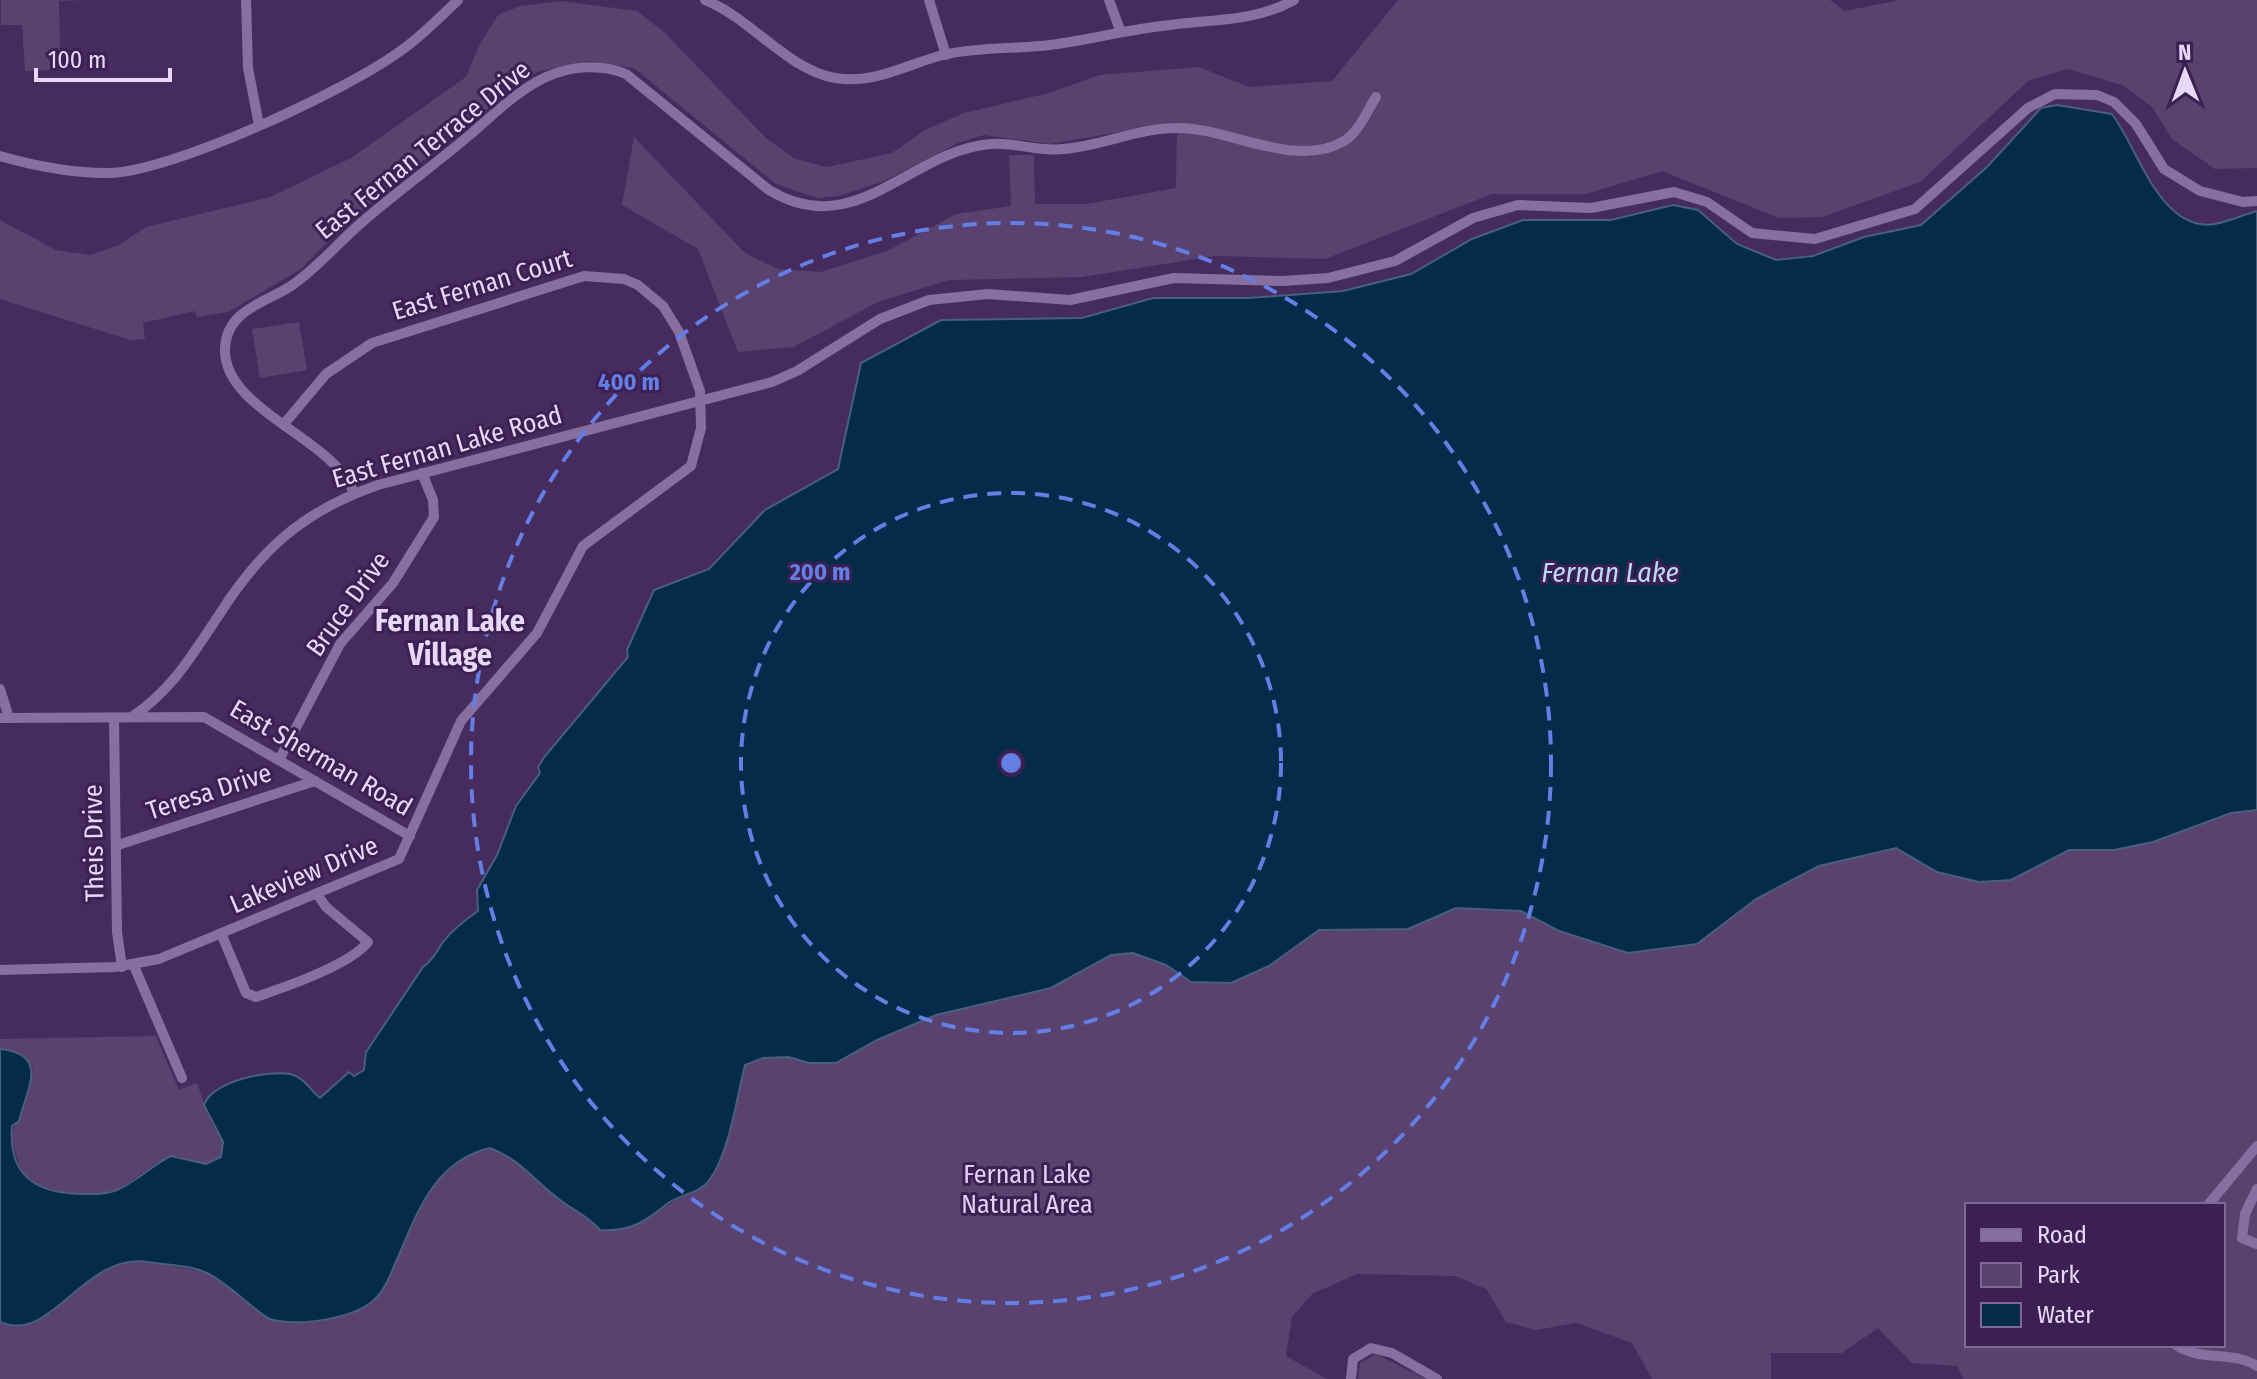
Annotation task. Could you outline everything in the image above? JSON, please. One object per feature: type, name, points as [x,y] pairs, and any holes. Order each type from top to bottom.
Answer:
[{"type":"street","points":[[246,0],[248,68],[259,125]]},
{"type":"street","points":[[0,156],[64,170],[111,173],[167,161],[259,125],[397,54],[458,0]]},
{"type":"street","points":[[705,0],[741,19],[805,66],[831,77],[862,81],[946,55],[1047,45],[1120,30],[1244,19],[1274,11],[1294,0]]},
{"type":"street","points":[[929,0],[946,55]]},
{"type":"street","points":[[1109,0],[1120,30]]},
{"type":"street","name":"East Fernan Terrace Drive","points":[[354,493],[344,471],[245,393],[231,375],[225,346],[237,317],[300,279],[366,218],[516,97],[558,73],[603,67],[626,74],[769,190],[787,201],[811,207],[860,199],[942,159],[990,144],[1063,149],[1182,128],[1275,147],[1329,147],[1352,134],[1376,97]]},
{"type":"street","name":"East Fernan Lake Road","points":[[132,717],[158,700],[177,680],[261,556],[323,506],[354,493],[422,473],[785,377],[880,319],[929,300],[988,294],[1070,300],[1184,278],[1283,281],[1328,278],[1395,261],[1473,218],[1518,205],[1591,208],[1674,192],[1700,198],[1752,233],[1815,239],[1915,209],[2028,108],[2055,94],[2097,95],[2114,102],[2136,124],[2164,169],[2200,191],[2243,202],[2257,201]]},
{"type":"street","name":"East Fernan Court","points":[[284,424],[326,374],[372,343],[584,276],[624,279],[638,285],[663,306],[679,332],[702,401]]},
{"type":"street","name":"Lakeview Drive","points":[[0,970],[128,966],[159,959],[399,859],[455,730],[537,633],[583,546],[691,466],[701,428],[702,401]]},
{"type":"street","name":"Bruce Drive","points":[[279,760],[340,644],[393,583],[434,517],[433,500],[422,473]]},
{"type":"street","points":[[0,689],[5,718]]},
{"type":"street","name":"East Sherman Road","points":[[5,718],[204,717],[410,836]]},
{"type":"street","name":"Theis Drive","points":[[114,718],[117,932],[128,966],[182,1078]]},
{"type":"street","name":"Teresa Drive","points":[[118,845],[315,781]]},
{"type":"street","points":[[221,933],[246,993],[256,997],[350,957],[368,942],[326,907],[317,894]]},
{"type":"street","points":[[2210,1203],[2257,1146]]},
{"type":"street","points":[[2257,1189],[2241,1226],[2242,1238],[2257,1244]]},
{"type":"street","points":[[2182,1347],[2202,1354],[2242,1357],[2257,1366]]},
{"type":"street","points":[[1351,1379],[1353,1359],[1371,1348],[1392,1353],[1437,1379]]},
{"type":"green space","points":[[1,0],[83,0],[59,1],[61,70],[25,71],[22,25],[1,25]]},
{"type":"green space","points":[[1398,0],[1830,0],[1845,11],[1899,0],[2257,0],[2257,168],[2215,169],[2172,139],[2152,107],[2122,85],[2067,69],[2028,81],[1920,182],[1822,217],[1779,218],[1662,171],[1586,194],[1492,194],[1325,259],[1215,256],[1082,277],[949,280],[878,302],[794,347],[738,352],[698,249],[622,205],[634,137],[745,253],[778,269],[821,272],[889,250],[956,214],[1011,206],[1009,155],[1034,155],[1035,204],[1086,204],[1176,188],[1177,122],[1050,144],[984,135],[958,143],[882,182],[839,196],[817,198],[776,184],[634,68],[590,61],[539,71],[523,80],[347,222],[301,269],[228,312],[197,317],[195,311],[143,323],[145,339],[130,340],[0,299],[0,220],[56,250],[90,255],[119,245],[146,227],[270,197],[351,158],[466,77],[479,46],[498,15],[520,6],[561,1],[637,11],[664,32],[766,138],[795,159],[827,167],[892,153],[925,130],[964,113],[1049,93],[1099,75],[1199,67],[1249,87],[1332,81]]},
{"type":"green space","points":[[299,322],[307,370],[260,378],[252,329]]},
{"type":"green space","name":"Fernan Lake Natural Area","points":[[2257,810],[2257,1379],[1963,1379],[1957,1366],[1912,1363],[1878,1328],[1842,1353],[1771,1353],[1771,1379],[1652,1379],[1632,1343],[1576,1323],[1536,1330],[1506,1322],[1486,1289],[1455,1276],[1357,1274],[1312,1294],[1292,1317],[1286,1356],[1327,1379],[0,1379],[0,1322],[52,1313],[76,1288],[111,1265],[135,1260],[205,1272],[236,1290],[269,1319],[414,1219],[429,1188],[470,1153],[490,1148],[529,1169],[555,1196],[587,1215],[600,1230],[628,1228],[695,1192],[729,1131],[745,1065],[763,1058],[789,1057],[809,1063],[836,1063],[877,1040],[936,1015],[1051,988],[1111,955],[1133,953],[1166,965],[1191,982],[1269,966],[1319,930],[1408,929],[1456,908],[1521,911],[1559,931],[1697,944],[1756,899],[1819,866],[1897,848],[1937,872],[1979,882],[2011,880],[2069,850],[2114,850],[2153,842],[2231,813]]},
{"type":"green space","points":[[156,1036],[179,1090],[197,1083],[211,1122],[223,1142],[222,1157],[207,1164],[176,1156],[158,1162],[120,1188],[101,1194],[66,1194],[37,1188],[21,1171],[11,1136],[33,1069],[20,1054],[0,1049],[0,1039]]},
{"type":"green space","points":[[1376,1354],[1426,1379],[1358,1379],[1360,1363]]},
{"type":"water","name":"Fernan Lake","points":[[2057,105],[2112,114],[2153,185],[2179,215],[2196,223],[2215,224],[2257,211],[2257,810],[2231,813],[2153,842],[2114,850],[2069,850],[2011,880],[1979,882],[1937,872],[1896,848],[1819,866],[1756,899],[1697,944],[1628,953],[1559,931],[1521,911],[1456,908],[1408,929],[1319,930],[1269,966],[1231,983],[1191,982],[1166,965],[1133,953],[1111,955],[1051,988],[936,1015],[877,1040],[836,1063],[809,1063],[789,1057],[763,1058],[745,1065],[727,1140],[710,1179],[701,1188],[628,1227],[600,1230],[517,1163],[490,1148],[470,1155],[440,1178],[419,1210],[384,1288],[365,1307],[353,1312],[310,1322],[270,1319],[207,1273],[148,1262],[125,1263],[105,1270],[36,1321],[18,1326],[0,1322],[0,1049],[16,1052],[30,1066],[30,1085],[19,1121],[12,1126],[14,1157],[20,1168],[37,1185],[49,1190],[80,1194],[117,1190],[171,1156],[206,1164],[221,1157],[223,1142],[204,1105],[218,1089],[229,1084],[255,1076],[290,1074],[303,1081],[320,1098],[349,1072],[354,1076],[364,1070],[366,1052],[423,967],[451,933],[478,911],[477,890],[497,855],[516,806],[540,773],[538,767],[545,756],[628,657],[627,650],[654,590],[709,569],[765,510],[838,469],[861,363],[941,320],[1082,318],[1153,298],[1248,298],[1343,291],[1411,274],[1472,239],[1523,220],[1611,220],[1673,205],[1698,210],[1737,244],[1776,260],[1813,256],[1864,237],[1921,225],[1987,167],[2041,108]]},
{"type":"district","name":"Fernan Lake Village","points":[[450,638]]}]
